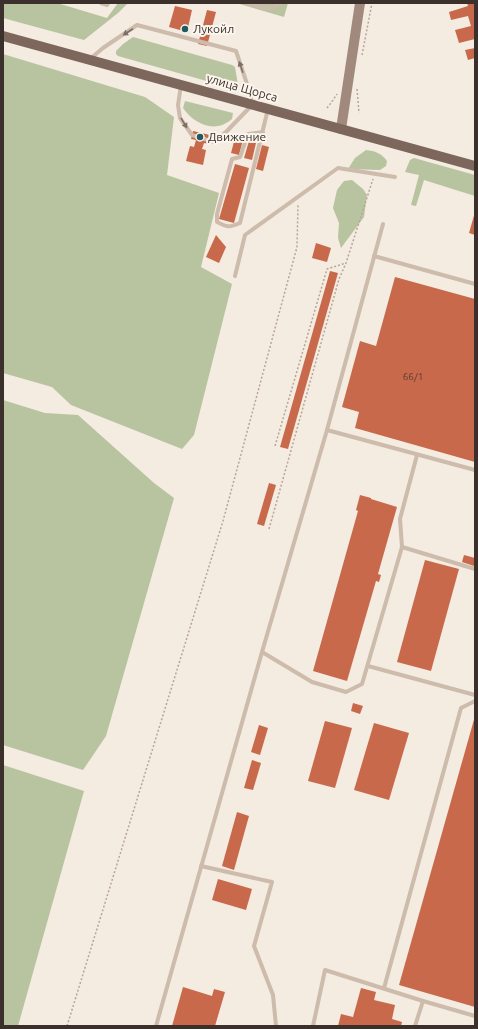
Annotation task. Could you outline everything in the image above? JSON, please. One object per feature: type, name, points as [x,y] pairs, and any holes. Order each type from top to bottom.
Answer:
[{"type":"main road","points":[[341,129],[360,3]]},
{"type":"main road","name":"улица Щорса","points":[[3,36],[475,166]]},
{"type":"lane","points":[[101,3],[107,5],[108,3]]},
{"type":"lane","points":[[247,3],[265,8],[276,7],[281,3]]},
{"type":"lane","points":[[90,60],[103,48],[137,26],[236,51],[252,104],[214,142],[192,135],[180,118],[178,105],[181,85]]},
{"type":"lane","points":[[263,132],[248,134],[240,157],[232,159],[217,214],[217,222],[225,226],[231,227],[240,223],[263,132],[268,109]]},
{"type":"lane","points":[[235,276],[245,235],[338,168],[395,177]]},
{"type":"lane","points":[[156,1026],[262,652],[327,430],[383,224]]},
{"type":"lane","points":[[374,256],[475,284]]},
{"type":"lane","points":[[327,430],[475,470]]},
{"type":"lane","points":[[262,652],[312,682],[346,692],[362,684],[402,547],[400,518],[417,455]]},
{"type":"lane","points":[[402,547],[475,569]]},
{"type":"lane","points":[[368,666],[475,695]]},
{"type":"lane","points":[[384,988],[461,708],[475,701]]},
{"type":"lane","points":[[201,866],[272,882],[254,946],[273,995],[276,1026]]},
{"type":"lane","points":[[313,1026],[325,970],[475,1016]]},
{"type":"lane","points":[[415,1026],[424,1001]]},
{"type":"path","points":[[361,59],[372,3]]},
{"type":"path","points":[[356,84],[359,113]]},
{"type":"path","points":[[269,529],[340,278],[375,174]]},
{"type":"path","points":[[67,1026],[223,521],[297,247],[298,197]]},
{"type":"path","points":[[275,446],[327,269],[346,263]]},
{"type":"green space","points":[[3,3],[57,3],[107,18],[118,3],[128,3],[118,13],[84,40],[3,18]]},
{"type":"green space","points":[[236,3],[288,3],[284,17]]},
{"type":"green space","points":[[133,37],[232,65],[235,67],[238,85],[235,89],[118,56],[116,51]]},
{"type":"green space","points":[[3,54],[145,97],[174,117],[167,175],[219,193],[201,267],[232,284],[194,435],[182,449],[71,405],[52,387],[3,373]]},
{"type":"green space","points":[[185,101],[233,113],[232,119],[219,126],[205,125],[193,119],[183,108]]},
{"type":"green space","points":[[366,150],[380,154],[387,161],[386,166],[380,170],[348,169],[355,158]]},
{"type":"green space","points":[[414,158],[475,175],[475,196],[424,180],[416,206],[411,205],[419,175],[405,172],[410,160]]},
{"type":"green space","points":[[352,180],[363,189],[367,195],[364,217],[341,248],[338,238],[339,223],[333,208],[337,190],[344,181]]},
{"type":"green space","points":[[3,400],[45,413],[78,415],[154,483],[174,498],[106,736],[83,770],[3,745]]},
{"type":"green space","points":[[3,765],[84,791],[18,1026],[3,1026]]},
{"type":"building","points":[[467,3],[475,3],[475,39],[459,43],[455,30],[471,26],[468,16],[451,20],[449,12],[468,6]]},
{"type":"building","points":[[175,6],[192,10],[187,32],[169,27]]},
{"type":"building","points":[[207,10],[216,12],[207,46],[198,44]]},
{"type":"building","points":[[475,48],[475,58],[468,60],[465,50]]},
{"type":"building","points":[[193,131],[210,135],[208,144],[204,143],[202,149],[206,150],[203,165],[186,161],[190,146],[194,147],[196,140],[191,139]]},
{"type":"building","points":[[235,138],[243,140],[239,155],[231,153]]},
{"type":"building","points":[[249,141],[256,143],[252,160],[244,158]]},
{"type":"building","points":[[262,145],[269,147],[263,171],[256,169]]},
{"type":"building","points":[[235,164],[249,168],[234,223],[219,219]]},
{"type":"building","points":[[475,212],[475,235],[469,233]]},
{"type":"building","points":[[216,235],[226,247],[219,263],[206,257]]},
{"type":"building","points":[[316,243],[331,248],[327,262],[312,258]]},
{"type":"building","points":[[330,271],[338,273],[288,449],[280,447]]},
{"type":"building","points":[[395,277],[475,299],[475,462],[355,428],[359,412],[342,407],[360,341],[376,346]]},
{"type":"building","points":[[269,483],[276,485],[264,526],[257,524]]},
{"type":"building","points":[[360,495],[397,507],[378,574],[381,575],[379,582],[376,581],[347,681],[313,671],[358,511],[356,510]]},
{"type":"building","points":[[464,555],[475,558],[474,566],[462,562]]},
{"type":"building","points":[[425,560],[459,569],[431,671],[397,662]]},
{"type":"building","points":[[353,703],[363,706],[360,714],[351,711]]},
{"type":"building","points":[[475,716],[475,1007],[399,985]]},
{"type":"building","points":[[325,721],[352,728],[335,788],[308,781]]},
{"type":"building","points":[[374,723],[409,733],[389,800],[354,790]]},
{"type":"building","points":[[259,725],[268,728],[260,755],[251,752]]},
{"type":"building","points":[[252,760],[261,763],[253,790],[244,788]]},
{"type":"building","points":[[237,812],[249,816],[234,870],[222,866]]},
{"type":"building","points":[[218,879],[252,889],[246,910],[212,900]]},
{"type":"building","points":[[183,987],[212,996],[214,989],[225,992],[215,1026],[172,1026]]},
{"type":"building","points":[[361,988],[376,992],[374,1000],[395,1005],[392,1019],[402,1022],[401,1026],[338,1026],[341,1014],[353,1017]]},
{"type":"place","name":"Лукойл","points":[[185,29]]},
{"type":"place","name":"Движение","points":[[200,137]]}]
